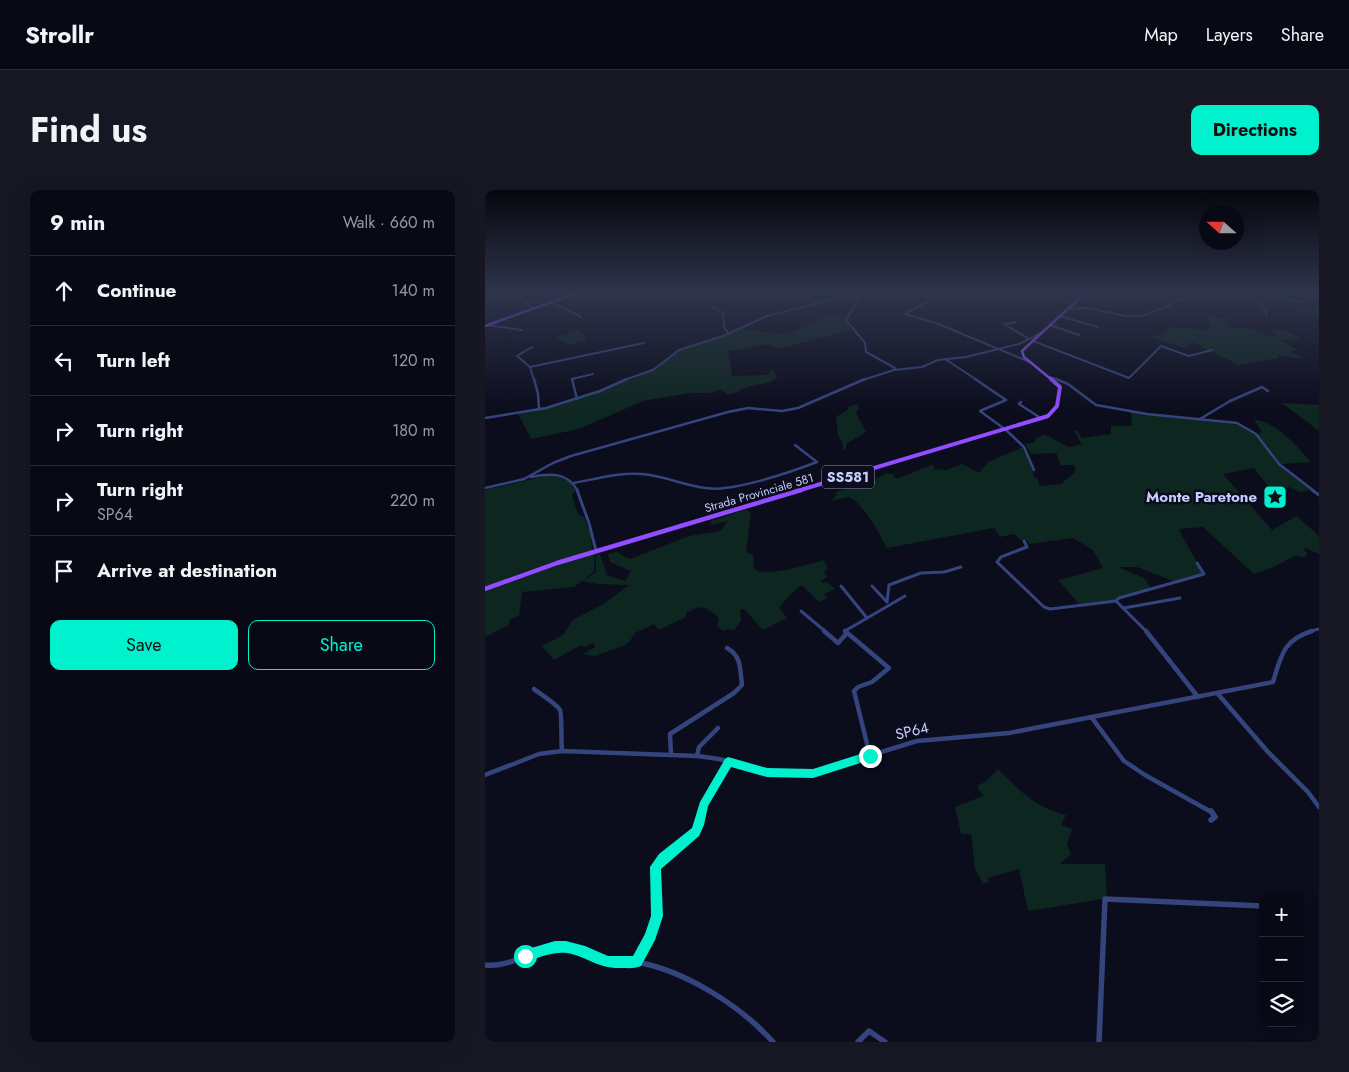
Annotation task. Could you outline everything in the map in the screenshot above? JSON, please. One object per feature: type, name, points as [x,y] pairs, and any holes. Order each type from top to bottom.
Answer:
[{"type":"main road","points":[[1041,333],[1031,340],[1022,351],[1024,357],[1060,387],[1054,411],[1042,419]]},
{"type":"main road","name":"Strada Provinciale 581","points":[[485,589],[596,551],[1042,419]]},
{"type":"street","points":[[485,418],[539,409],[600,391],[653,370],[679,350],[732,333]]},
{"type":"street","points":[[857,333],[865,343],[866,352],[892,366],[895,368],[894,370]]},
{"type":"street","points":[[959,333],[1032,363]]},
{"type":"street","points":[[1019,333],[1031,340],[1129,378],[1161,346],[1189,356],[1211,350]]},
{"type":"street","points":[[1073,333],[1079,335]]},
{"type":"street","points":[[523,479],[571,456],[728,412],[748,408],[781,411],[803,406],[894,370],[920,367],[945,359],[966,357],[1031,340]]},
{"type":"street","points":[[530,367],[644,343]]},
{"type":"street","points":[[532,348],[517,356],[530,367],[538,394],[539,409]]},
{"type":"street","points":[[945,359],[1006,400],[980,411],[1023,442],[1034,470]]},
{"type":"street","points":[[577,398],[572,379],[593,374]]},
{"type":"street","points":[[1050,377],[1068,384],[1096,405],[1123,411],[1231,422],[1251,431],[1261,439],[1279,464],[1319,494]]},
{"type":"street","points":[[1200,419],[1233,398],[1262,387],[1268,391]]},
{"type":"street","points":[[1021,402],[1019,404],[1042,419]]},
{"type":"street","points":[[574,482],[625,474],[644,474],[704,488],[734,487],[784,474],[817,462],[795,445]]},
{"type":"street","points":[[485,488],[545,473],[565,476],[574,482],[579,491],[592,531],[596,551]]},
{"type":"street","points":[[1023,541],[1027,547],[1001,557],[997,562],[1045,608],[1050,609],[1116,601],[1119,598],[1204,574],[1197,563]]},
{"type":"street","points":[[889,603],[889,585],[917,574],[947,572],[961,567]]},
{"type":"street","points":[[841,586],[867,618]]},
{"type":"street","points":[[872,586],[889,603]]},
{"type":"street","points":[[801,611],[838,643],[847,633],[845,631],[889,603],[905,596]]},
{"type":"street","points":[[1124,608],[1180,598]]},
{"type":"street","points":[[1116,601],[1140,624],[1198,697]]},
{"type":"street","name":"SP64","points":[[485,775],[539,754],[562,751],[697,756],[767,772],[813,773],[917,741],[1009,733],[1273,682],[1285,646],[1297,635],[1319,628]]},
{"type":"street","points":[[847,633],[889,668],[872,682],[858,686],[853,691],[870,756]]},
{"type":"street","points":[[671,755],[670,734],[734,693],[742,685],[740,678],[741,666],[733,651],[727,648]]},
{"type":"street","points":[[535,690],[560,710],[562,717],[560,735],[562,751]]},
{"type":"street","points":[[1218,694],[1268,752],[1308,792],[1319,807]]},
{"type":"street","points":[[1092,718],[1124,761],[1214,814],[1215,817],[1211,820]]},
{"type":"street","points":[[697,756],[699,746],[718,728]]},
{"type":"street","points":[[636,962],[651,936],[657,916],[656,867],[663,858],[695,832],[699,825],[703,805],[728,762]]},
{"type":"street","points":[[1099,1042],[1105,899],[1259,906]]},
{"type":"street","points":[[486,967],[555,947],[579,950],[608,963],[636,962],[674,974],[699,987],[738,1010],[757,1025],[773,1042]]},
{"type":"street","points":[[858,1042],[869,1031],[885,1042]]},
{"type":"green space","points":[[569,333],[582,333],[587,340],[570,345],[554,338]]},
{"type":"green space","points":[[732,333],[841,333],[778,349],[769,344],[728,351],[732,376],[767,375],[773,368],[777,378],[773,381],[747,387],[730,395],[720,389],[711,393],[689,393],[643,401],[579,429],[531,439],[517,412],[562,404],[638,377],[652,371],[682,349],[709,342]]},
{"type":"green space","points":[[1163,333],[1262,333],[1275,337],[1277,336],[1273,333],[1289,333],[1302,339],[1280,340],[1298,350],[1290,351],[1303,358],[1278,355],[1278,358],[1239,365],[1192,342],[1185,348],[1151,337]]},
{"type":"green space","points":[[1282,403],[1319,405],[1319,431]]},
{"type":"green space","points":[[857,404],[859,408],[856,413],[866,432],[846,444],[844,451],[842,441],[838,436],[836,417],[849,409],[848,407]]},
{"type":"green space","points":[[1131,412],[1239,425],[1257,436],[1279,465],[1311,490],[1300,492],[1289,487],[1272,491],[1254,468],[1223,474],[1272,530],[1297,516],[1319,536],[1319,554],[1305,548],[1304,550],[1308,553],[1304,558],[1296,555],[1276,566],[1254,574],[1203,527],[1179,529],[1202,575],[1178,583],[1137,567],[1118,567],[1144,578],[1151,588],[1115,600],[1079,604],[1058,580],[1103,568],[1093,550],[1073,538],[1030,544],[1025,539],[1021,540],[1014,534],[1000,537],[994,528],[887,548],[871,520],[861,507],[849,497],[830,501],[837,495],[836,492],[873,481],[885,474],[893,474],[895,478],[899,478],[931,465],[934,466],[934,469],[946,470],[962,464],[979,473],[988,462],[1023,447],[1040,486],[1061,484],[1076,471],[1074,465],[1061,465],[1056,453],[1031,454],[1025,444],[1035,442],[1035,439],[1044,434],[1069,447],[1082,444],[1074,431],[1077,430],[1082,438],[1111,434],[1111,426],[1132,426]]},
{"type":"green space","points":[[1254,420],[1270,424],[1277,429],[1293,442],[1311,462],[1281,464],[1257,434],[1262,432]]},
{"type":"green space","points":[[554,474],[568,481],[576,490],[572,495],[578,514],[584,517],[591,535],[592,550],[526,571],[485,587],[485,490]]},
{"type":"green space","points":[[743,508],[751,513],[746,552],[753,555],[754,569],[768,572],[778,571],[824,560],[828,569],[824,571],[827,577],[821,581],[823,583],[827,582],[835,589],[824,594],[828,598],[819,602],[802,585],[779,608],[787,618],[763,630],[744,609],[740,610],[741,621],[734,630],[728,629],[723,631],[717,626],[719,618],[715,614],[699,607],[686,613],[686,617],[659,630],[654,624],[635,633],[625,645],[595,656],[583,654],[595,647],[593,643],[585,647],[581,645],[554,660],[542,646],[563,635],[573,620],[605,603],[629,585],[597,584],[582,581],[574,587],[522,592],[519,616],[509,620],[509,625],[485,637],[485,590],[534,571],[595,553],[594,571],[583,581],[596,572],[596,555],[600,554],[607,575],[625,581],[631,571],[610,562],[608,554],[616,552],[630,559],[689,536],[720,531],[728,521],[712,525],[710,524],[712,521],[744,510]]},
{"type":"green space","points":[[998,769],[1037,803],[1045,808],[1066,815],[1061,825],[1072,829],[1067,844],[1071,854],[1060,864],[1105,864],[1107,896],[1103,899],[1028,911],[1019,869],[988,878],[989,882],[983,884],[975,869],[971,834],[961,834],[955,807],[983,796],[977,786],[985,782]]},
{"type":"place","name":"Monte Paretone","points":[[1275,497]]},
{"type":"route","points":[[525,956],[540,950],[566,947],[585,952],[600,961],[608,963],[621,961],[636,962],[651,936],[657,916],[656,867],[663,858],[695,832],[699,825],[703,805],[728,762],[776,774],[802,774],[823,772],[870,756]]}]
